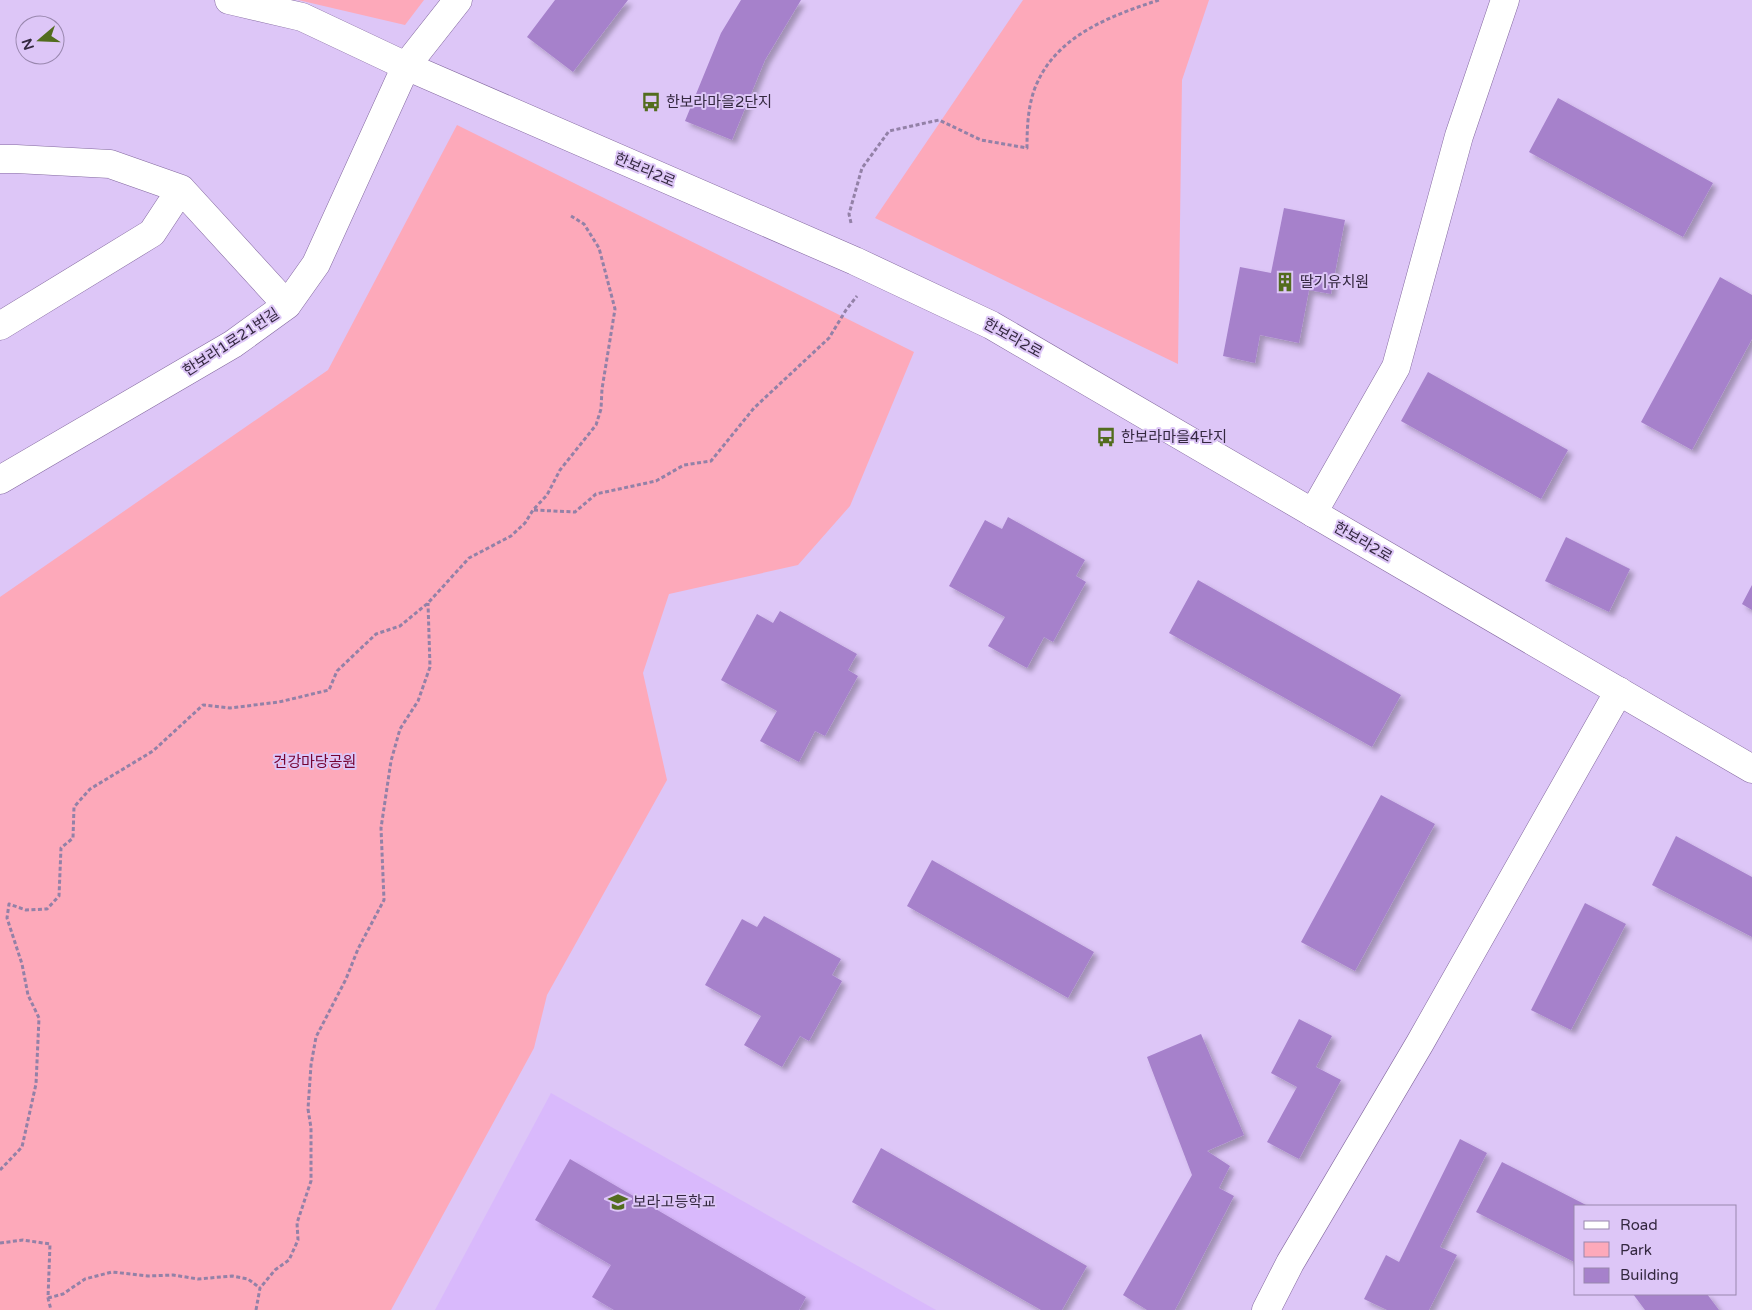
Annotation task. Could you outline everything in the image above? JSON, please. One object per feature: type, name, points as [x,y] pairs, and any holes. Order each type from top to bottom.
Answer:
[{"type":"street","name":"한보라2로","points":[[229,0],[302,17],[406,66],[855,261],[991,325],[1752,769]]},
{"type":"street","name":"한보라1로21번길","points":[[0,480],[233,344],[287,305],[316,264],[406,66],[458,0]]},
{"type":"street","points":[[1313,513],[1396,367],[1459,136],[1505,0]]},
{"type":"street","points":[[0,159],[110,164],[181,189],[287,305]]},
{"type":"street","points":[[0,326],[152,233],[181,189]]},
{"type":"street","points":[[1266,1310],[1290,1263],[1420,1043],[1619,691]]},
{"type":"path","points":[[0,1170],[22,1147],[36,1084],[39,1018],[28,995],[22,964],[7,918],[9,904],[26,910],[47,909],[59,896],[61,848],[73,838],[74,807],[90,789],[154,751],[203,705],[230,708],[279,702],[329,690],[337,671],[376,634],[400,626],[428,603],[469,558],[510,536],[525,523],[533,510],[547,495],[560,470],[596,425],[602,409],[602,389],[616,309],[599,248],[584,224],[572,216]]},
{"type":"path","points":[[256,1310],[260,1288],[275,1270],[289,1260],[298,1240],[297,1224],[311,1181],[311,1128],[308,1109],[311,1065],[316,1037],[346,979],[358,949],[384,900],[381,828],[391,761],[400,729],[418,701],[430,667],[428,603]]},
{"type":"path","points":[[0,1243],[23,1240],[50,1244],[48,1298],[52,1310]]},
{"type":"path","points":[[48,1298],[63,1294],[85,1278],[112,1272],[148,1276],[173,1274],[198,1279],[232,1276],[248,1279],[260,1288]]},
{"type":"shaded area","name":"보라고등학교","points":[[551,1093],[936,1310],[435,1310]]},
{"type":"green space","points":[[298,0],[424,0],[405,25]]},
{"type":"green space","points":[[1023,0],[1209,0],[1182,80],[1178,364],[875,218]]},
{"type":"green space","name":"건강마당공원","points":[[457,125],[914,352],[850,506],[798,565],[669,594],[643,673],[667,780],[547,995],[534,1048],[391,1310],[0,1310],[0,597],[328,370]]},
{"type":"building","points":[[555,0],[628,0],[573,72],[527,37]]},
{"type":"building","points":[[741,0],[801,0],[765,60],[732,140],[685,121],[721,33]]},
{"type":"building","points":[[1558,98],[1713,183],[1683,237],[1529,152]]},
{"type":"building","name":"딸기유치원","points":[[1284,208],[1345,220],[1331,294],[1309,290],[1299,343],[1260,335],[1255,363],[1223,356],[1240,267],[1271,273]]},
{"type":"building","points":[[1720,277],[1752,295],[1752,339],[1692,450],[1641,422]]},
{"type":"building","points":[[1428,372],[1568,450],[1541,499],[1401,421]]},
{"type":"building","points":[[1008,517],[1085,560],[1076,576],[1086,582],[1053,642],[1044,637],[1027,668],[988,646],[1005,617],[949,586],[985,520],[1002,529]]},
{"type":"building","points":[[1566,537],[1630,569],[1609,612],[1545,581]]},
{"type":"building","points":[[1198,580],[1401,695],[1372,747],[1169,633]]},
{"type":"building","points":[[1752,585],[1752,610],[1742,604]]},
{"type":"building","points":[[780,611],[857,654],[848,670],[858,676],[825,736],[815,731],[799,762],[760,741],[777,711],[721,680],[757,614],[773,623]]},
{"type":"building","points":[[1381,795],[1435,824],[1355,971],[1301,942]]},
{"type":"building","points":[[1676,836],[1752,877],[1752,937],[1652,885]]},
{"type":"building","points":[[932,860],[1094,952],[1068,998],[907,906]]},
{"type":"building","points":[[1585,903],[1626,924],[1571,1030],[1531,1010]]},
{"type":"building","points":[[764,916],[841,959],[832,975],[842,981],[809,1041],[800,1036],[782,1067],[744,1045],[761,1016],[705,985],[742,919],[757,927]]},
{"type":"building","points":[[1299,1019],[1332,1036],[1316,1067],[1341,1080],[1299,1159],[1267,1142],[1297,1087],[1271,1073]]},
{"type":"building","points":[[1201,1034],[1244,1135],[1207,1151],[1230,1166],[1219,1188],[1234,1196],[1175,1310],[1147,1310],[1123,1295],[1192,1175],[1147,1057]]},
{"type":"building","points":[[1460,1139],[1487,1153],[1440,1247],[1457,1255],[1429,1310],[1387,1310],[1364,1299],[1386,1255],[1399,1262]]},
{"type":"building","points":[[881,1148],[1087,1266],[1062,1310],[1041,1310],[852,1202]]},
{"type":"building","points":[[570,1159],[806,1297],[799,1310],[614,1310],[592,1297],[611,1265],[535,1220]]},
{"type":"building","points":[[1502,1162],[1586,1205],[1574,1205],[1574,1262],[1476,1212]]},
{"type":"building","points":[[1634,1295],[1708,1295],[1719,1310],[1645,1310]]},
{"type":"place","name":"한보라마을2단지","points":[[651,102]]},
{"type":"place","name":"딸기유치원","points":[[1285,282]]},
{"type":"place","name":"한보라마을4단지","points":[[1106,437]]},
{"type":"place","name":"보라고등학교","points":[[618,1202]]}]
